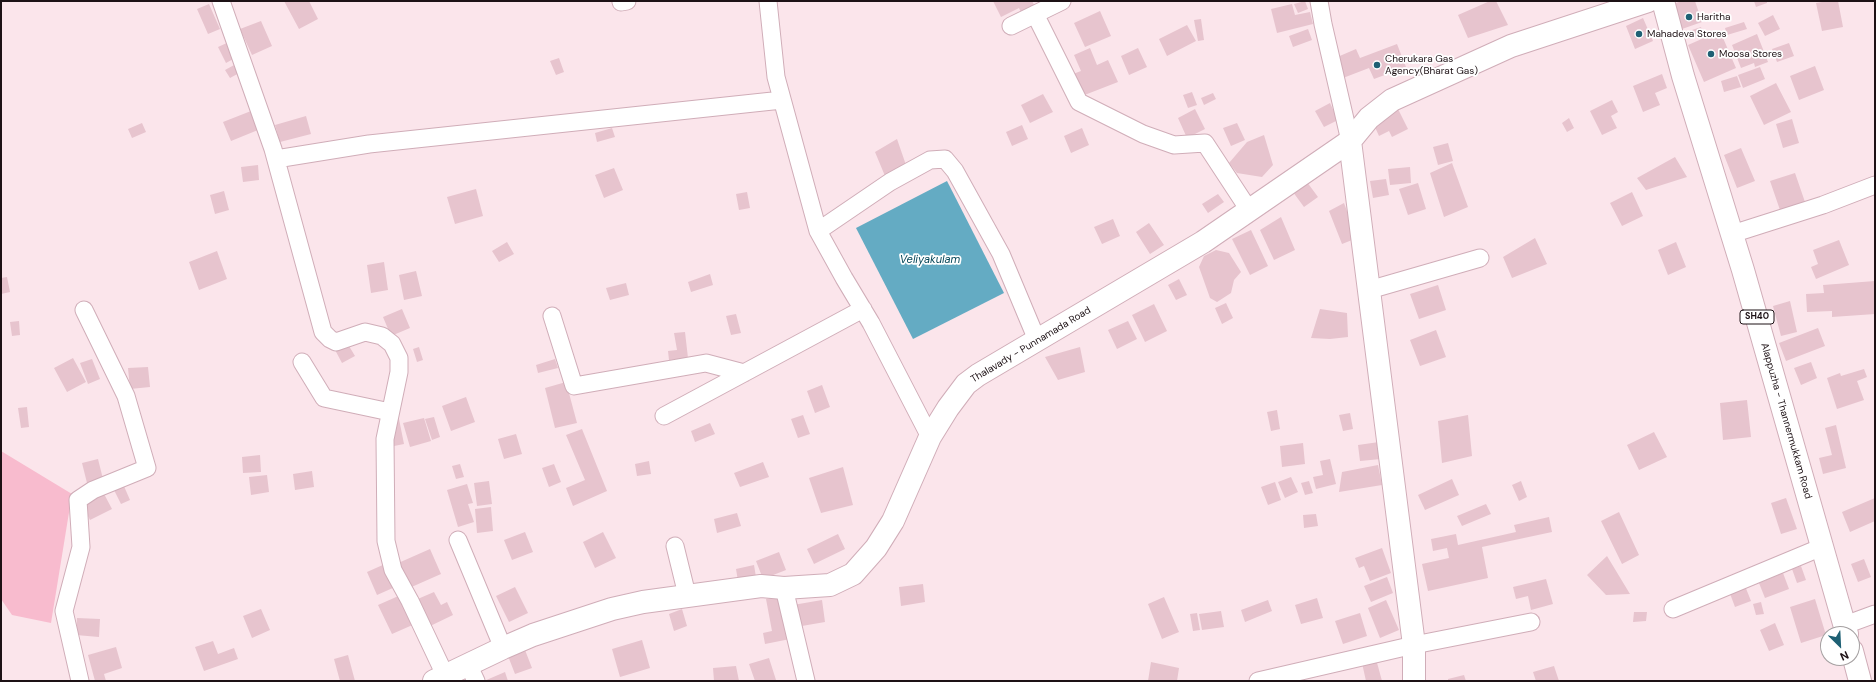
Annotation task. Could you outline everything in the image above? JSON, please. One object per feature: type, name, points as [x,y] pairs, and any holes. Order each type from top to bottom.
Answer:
[{"type":"main road","name":"Thalavady - Punnamada Road","points":[[440,678],[472,673],[503,648],[533,635],[612,609],[687,595],[761,586],[784,588],[830,585],[853,574],[866,561],[893,521],[930,437],[948,408],[966,384],[978,375],[1203,242],[1350,140],[1380,108],[1399,97],[1512,46],[1648,1]]},
{"type":"main road","name":"Alappuzha - Thannermukkam Road","points":[[1663,1],[1683,76],[1732,234],[1845,626]]},
{"type":"main road","points":[[1350,140],[1414,645],[1414,681]]},
{"type":"main road","points":[[1856,666],[1860,681]]},
{"type":"street","points":[[220,1],[276,160],[323,332],[330,339],[336,342],[365,332],[370,332],[388,339],[396,349],[400,365],[385,439],[386,541],[393,570],[410,601],[440,678]]},
{"type":"street","points":[[768,1],[776,77],[818,231],[863,309],[930,437]]},
{"type":"street","points":[[1011,26],[1062,1]]},
{"type":"street","points":[[1319,1],[1350,140]]},
{"type":"street","points":[[1035,14],[1079,102],[1143,134],[1174,145],[1205,143],[1249,210]]},
{"type":"street","points":[[276,160],[369,144],[782,100]]},
{"type":"street","points":[[818,231],[890,182],[930,160],[945,160],[955,170],[1001,254],[1037,340]]},
{"type":"street","points":[[1732,234],[1823,205],[1875,185]]},
{"type":"street","points":[[1369,290],[1480,258]]},
{"type":"street","points":[[664,416],[863,309]]},
{"type":"street","points":[[80,681],[64,611],[81,547],[78,500],[93,490],[147,468],[126,396],[84,310]]},
{"type":"street","points":[[552,316],[574,386],[706,363],[744,373]]},
{"type":"street","points":[[302,362],[324,398],[390,412]]},
{"type":"street","points":[[458,540],[503,648]]},
{"type":"street","points":[[675,546],[687,595]]},
{"type":"street","points":[[1673,609],[1822,547]]},
{"type":"street","points":[[784,588],[806,681]]},
{"type":"street","points":[[1852,626],[1875,614]]},
{"type":"street","points":[[1258,681],[1414,645],[1531,622]]},
{"type":"shaded area","points":[[1,451],[72,494],[51,623],[12,615],[1,599]]},
{"type":"water","name":"Veliyakulam","points":[[947,181],[1004,293],[913,339],[856,228]]},
{"type":"building","points":[[284,1],[309,1],[318,19],[299,29]]},
{"type":"building","points":[[993,1],[1032,1],[1036,8],[1022,15],[1019,8],[1001,17]]},
{"type":"building","points":[[1305,1],[1308,9],[1298,13],[1294,4]]},
{"type":"building","points":[[1490,1],[1496,1],[1508,25],[1468,38],[1458,15]]},
{"type":"building","name":"Haritha","points":[[1682,1],[1695,1],[1702,22],[1682,29],[1673,4]]},
{"type":"building","points":[[1754,1],[1767,1],[1767,3],[1756,7]]},
{"type":"building","points":[[1838,1],[1843,27],[1822,31],[1816,3]]},
{"type":"building","points":[[209,4],[220,29],[208,34],[197,9]]},
{"type":"building","points":[[1292,4],[1295,15],[1310,12],[1313,24],[1277,33],[1271,9]]},
{"type":"building","points":[[1100,11],[1111,36],[1085,47],[1074,23]]},
{"type":"building","points":[[1773,15],[1780,29],[1765,36],[1758,23]]},
{"type":"building","name":"Mahadeva Stores","points":[[1643,18],[1653,41],[1635,49],[1626,26]]},
{"type":"building","points":[[1201,19],[1204,40],[1198,41],[1194,20]]},
{"type":"building","points":[[261,21],[272,46],[252,55],[240,29]]},
{"type":"building","points":[[1744,22],[1747,29],[1727,35],[1725,28]]},
{"type":"building","points":[[1187,25],[1196,41],[1167,56],[1159,39]]},
{"type":"building","points":[[1701,27],[1703,34],[1689,39],[1686,32]]},
{"type":"building","points":[[1308,29],[1312,40],[1293,47],[1289,36]]},
{"type":"building","name":"Moosa Stores","points":[[1720,31],[1736,68],[1704,82],[1688,45]]},
{"type":"building","points":[[1757,34],[1768,62],[1755,67],[1754,63],[1741,68],[1732,45]]},
{"type":"building","points":[[229,42],[237,57],[226,63],[218,47]]},
{"type":"building","points":[[1789,43],[1794,56],[1777,62],[1772,49]]},
{"type":"building","points":[[1397,44],[1406,67],[1374,79],[1369,68],[1343,78],[1335,58],[1356,49],[1360,58]]},
{"type":"building","points":[[1090,48],[1097,65],[1108,60],[1118,82],[1082,96],[1073,74],[1081,71],[1074,55]]},
{"type":"building","points":[[1138,48],[1147,67],[1129,75],[1121,56]]},
{"type":"building","points":[[559,58],[564,72],[556,75],[550,61]]},
{"type":"building","points":[[236,64],[241,72],[230,78],[225,70]]},
{"type":"building","points":[[1815,66],[1824,90],[1799,100],[1790,76]]},
{"type":"building","points":[[1760,67],[1765,79],[1743,88],[1738,75]]},
{"type":"building","points":[[1662,74],[1667,88],[1655,93],[1660,105],[1643,112],[1633,86]]},
{"type":"building","points":[[1737,76],[1741,87],[1724,92],[1721,81]]},
{"type":"building","points":[[1776,83],[1791,112],[1764,125],[1750,96]]},
{"type":"building","points":[[1192,92],[1197,105],[1188,108],[1183,95]]},
{"type":"building","points":[[1213,93],[1216,99],[1204,105],[1201,98]]},
{"type":"building","points":[[1043,94],[1053,112],[1030,123],[1021,105]]},
{"type":"building","points":[[1612,100],[1618,112],[1611,116],[1617,128],[1602,135],[1590,111]]},
{"type":"building","points":[[1330,103],[1338,120],[1324,127],[1315,111]]},
{"type":"building","points":[[1395,103],[1408,129],[1392,137],[1389,131],[1379,136],[1374,125]]},
{"type":"building","points":[[1195,109],[1205,129],[1187,138],[1178,118]]},
{"type":"building","points":[[251,111],[258,130],[231,141],[223,122]]},
{"type":"building","points":[[306,116],[311,134],[280,142],[275,125]]},
{"type":"building","points":[[1569,118],[1574,128],[1567,132],[1562,123]]},
{"type":"building","points":[[1792,119],[1799,143],[1783,148],[1776,124]]},
{"type":"building","points":[[142,123],[146,132],[132,138],[128,129]]},
{"type":"building","points":[[1237,123],[1245,140],[1231,146],[1223,128]]},
{"type":"building","points":[[1022,125],[1028,139],[1012,146],[1006,132]]},
{"type":"building","points":[[612,128],[615,137],[597,142],[595,133]]},
{"type":"building","points":[[1082,128],[1089,145],[1071,153],[1064,136]]},
{"type":"building","points":[[1264,135],[1273,165],[1262,177],[1237,173],[1229,163],[1247,142]]},
{"type":"building","points":[[897,139],[906,165],[885,176],[875,152]]},
{"type":"building","points":[[1448,143],[1453,161],[1438,165],[1433,147]]},
{"type":"building","points":[[1741,148],[1755,181],[1737,188],[1724,155]]},
{"type":"building","points":[[1675,157],[1687,177],[1646,190],[1637,178]]},
{"type":"building","points":[[1452,163],[1468,207],[1444,217],[1430,173]]},
{"type":"building","points":[[258,165],[259,180],[243,182],[241,167]]},
{"type":"building","points":[[1410,167],[1411,183],[1390,185],[1388,169]]},
{"type":"building","points":[[614,168],[623,190],[604,198],[595,175]]},
{"type":"building","points":[[1795,173],[1805,202],[1780,210],[1770,181]]},
{"type":"building","points":[[1304,178],[1318,197],[1304,207],[1290,188]]},
{"type":"building","points":[[1386,179],[1389,195],[1373,198],[1370,181]]},
{"type":"building","points":[[1418,183],[1426,209],[1408,215],[1399,189]]},
{"type":"building","points":[[476,189],[483,216],[455,224],[447,197]]},
{"type":"building","points":[[224,191],[229,210],[215,214],[210,195]]},
{"type":"building","points":[[747,192],[750,208],[739,210],[736,194]]},
{"type":"building","points":[[1632,192],[1643,216],[1622,226],[1610,203]]},
{"type":"building","points":[[1218,194],[1224,202],[1208,213],[1202,204]]},
{"type":"building","points":[[1344,203],[1357,238],[1342,244],[1329,211]]},
{"type":"building","points":[[1281,217],[1295,250],[1274,260],[1260,230]]},
{"type":"building","points":[[1113,219],[1120,236],[1102,244],[1094,227]]},
{"type":"building","points":[[1149,223],[1164,245],[1150,254],[1136,232]]},
{"type":"building","points":[[1251,230],[1268,266],[1250,275],[1232,239]]},
{"type":"building","points":[[1535,238],[1547,264],[1512,278],[1503,257]]},
{"type":"building","points":[[1839,240],[1849,265],[1816,279],[1811,267],[1818,264],[1813,250]]},
{"type":"building","points":[[507,242],[514,254],[499,262],[492,251]]},
{"type":"building","points":[[1676,242],[1686,267],[1668,275],[1658,250]]},
{"type":"building","points":[[1216,250],[1229,253],[1241,272],[1234,280],[1231,293],[1217,302],[1210,298],[1199,267],[1204,256]]},
{"type":"building","points":[[217,251],[227,279],[199,290],[189,262]]},
{"type":"building","points":[[384,262],[388,290],[371,293],[367,265]]},
{"type":"building","points":[[416,271],[422,296],[404,300],[399,275]]},
{"type":"building","points":[[710,274],[713,285],[691,292],[688,282]]},
{"type":"building","points":[[7,277],[10,292],[1,294],[1,278]]},
{"type":"building","points":[[1179,279],[1187,295],[1176,300],[1168,285]]},
{"type":"building","points":[[1875,281],[1875,314],[1832,317],[1832,311],[1807,312],[1806,294],[1824,293],[1823,285]]},
{"type":"building","points":[[626,283],[629,295],[610,300],[606,288]]},
{"type":"building","points":[[1438,285],[1446,310],[1419,319],[1410,294]]},
{"type":"building","points":[[1790,301],[1797,332],[1781,336],[1773,306]]},
{"type":"building","points":[[1226,303],[1233,318],[1222,324],[1215,308]]},
{"type":"building","points":[[1154,304],[1167,331],[1145,342],[1132,315]]},
{"type":"building","points":[[402,309],[410,328],[391,336],[383,317]]},
{"type":"building","points":[[1320,309],[1347,313],[1348,337],[1330,339],[1311,338]]},
{"type":"building","points":[[736,314],[741,333],[731,335],[726,316]]},
{"type":"building","points":[[19,321],[20,335],[12,336],[10,322]]},
{"type":"building","points":[[1128,321],[1137,339],[1117,349],[1108,330]]},
{"type":"building","points":[[1818,328],[1825,346],[1786,361],[1779,343]]},
{"type":"building","points":[[1436,330],[1446,357],[1420,366],[1410,340]]},
{"type":"building","points":[[685,332],[688,358],[669,360],[668,351],[677,350],[674,333]]},
{"type":"building","points":[[346,341],[355,356],[342,363],[334,348]]},
{"type":"building","points":[[419,347],[423,360],[417,362],[413,349]]},
{"type":"building","points":[[1080,347],[1085,372],[1058,380],[1045,357]]},
{"type":"building","points":[[73,358],[86,382],[67,392],[54,368]]},
{"type":"building","points":[[92,359],[100,379],[88,384],[80,363]]},
{"type":"building","points":[[555,359],[558,368],[538,373],[536,365]]},
{"type":"building","points":[[1811,362],[1817,378],[1801,385],[1794,368]]},
{"type":"building","points":[[148,367],[150,387],[130,389],[128,368]]},
{"type":"building","points":[[1864,369],[1867,377],[1857,381],[1864,400],[1837,409],[1827,378],[1840,373],[1841,376]]},
{"type":"building","points":[[566,382],[577,423],[555,428],[545,388]]},
{"type":"building","points":[[822,385],[830,407],[815,413],[807,391]]},
{"type":"building","points":[[466,397],[475,422],[451,431],[442,406]]},
{"type":"building","points":[[1747,400],[1751,437],[1723,440],[1720,403]]},
{"type":"building","points":[[27,407],[29,427],[21,428],[18,408]]},
{"type":"building","points":[[1277,410],[1280,429],[1271,431],[1267,412]]},
{"type":"building","points":[[1350,413],[1353,429],[1343,431],[1339,415]]},
{"type":"building","points":[[803,415],[810,434],[798,438],[791,419]]},
{"type":"building","points":[[1468,415],[1472,456],[1442,463],[1438,421]]},
{"type":"building","points":[[434,417],[440,437],[432,440],[425,419]]},
{"type":"building","points":[[424,418],[431,441],[410,447],[403,423]]},
{"type":"building","points":[[399,419],[404,444],[394,446],[388,421]]},
{"type":"building","points":[[710,423],[715,434],[695,442],[691,431]]},
{"type":"building","points":[[1836,425],[1846,468],[1823,474],[1819,458],[1832,455],[1825,428]]},
{"type":"building","points":[[582,429],[607,491],[573,506],[566,488],[585,480],[566,435]]},
{"type":"building","points":[[1654,432],[1667,457],[1639,470],[1627,445]]},
{"type":"building","points":[[516,434],[522,454],[504,459],[498,439]]},
{"type":"building","points":[[1379,442],[1381,459],[1360,461],[1358,445]]},
{"type":"building","points":[[1303,443],[1305,464],[1282,467],[1280,446]]},
{"type":"building","points":[[260,455],[261,472],[243,473],[242,457]]},
{"type":"building","points":[[98,459],[103,479],[87,483],[82,463]]},
{"type":"building","points":[[1330,459],[1336,484],[1316,489],[1313,477],[1323,475],[1320,461]]},
{"type":"building","points":[[649,461],[651,474],[637,476],[635,464]]},
{"type":"building","points":[[763,462],[769,477],[740,487],[734,473]]},
{"type":"building","points":[[460,464],[464,477],[456,479],[452,466]]},
{"type":"building","points":[[554,464],[561,482],[549,487],[542,468]]},
{"type":"building","points":[[1378,465],[1382,485],[1339,492],[1342,472]]},
{"type":"building","points":[[843,467],[853,505],[821,513],[809,478]]},
{"type":"building","points":[[312,471],[314,487],[295,490],[293,474]]},
{"type":"building","points":[[267,475],[269,492],[251,495],[249,477]]},
{"type":"building","points":[[1291,477],[1298,492],[1285,498],[1278,482]]},
{"type":"building","points":[[1452,479],[1459,495],[1425,510],[1418,495]]},
{"type":"building","points":[[489,481],[492,504],[477,506],[474,483]]},
{"type":"building","points":[[1309,481],[1313,493],[1305,495],[1301,483]]},
{"type":"building","points":[[1521,481],[1527,497],[1519,501],[1512,485]]},
{"type":"building","points":[[1275,482],[1281,500],[1268,505],[1261,487]]},
{"type":"building","points":[[123,484],[130,500],[121,504],[113,488]]},
{"type":"building","points":[[467,484],[473,503],[468,504],[474,522],[458,527],[447,490]]},
{"type":"building","points":[[103,492],[112,509],[90,520],[81,502]]},
{"type":"building","points":[[1786,498],[1797,529],[1781,534],[1771,503]]},
{"type":"building","points":[[1875,498],[1875,521],[1850,532],[1842,512]]},
{"type":"building","points":[[1486,504],[1491,514],[1462,526],[1457,516]]},
{"type":"building","points":[[491,507],[493,531],[477,533],[475,509]]},
{"type":"building","points":[[1619,512],[1639,555],[1622,564],[1601,521]]},
{"type":"building","points":[[737,513],[741,526],[717,533],[714,519]]},
{"type":"building","points":[[1316,514],[1318,526],[1304,528],[1303,515]]},
{"type":"building","points":[[1549,517],[1552,532],[1482,547],[1488,578],[1428,591],[1422,564],[1449,558],[1447,548],[1433,551],[1431,539],[1456,534],[1458,545],[1516,532],[1514,525]]},
{"type":"building","points":[[525,532],[533,552],[512,560],[504,540]]},
{"type":"building","points":[[603,532],[616,558],[595,568],[583,542]]},
{"type":"building","points":[[838,534],[845,549],[814,564],[807,549]]},
{"type":"building","points":[[1382,548],[1391,573],[1370,581],[1364,566],[1359,568],[1355,558]]},
{"type":"building","points":[[430,549],[441,574],[407,589],[396,564]]},
{"type":"building","points":[[779,552],[786,570],[763,579],[756,561]]},
{"type":"building","points":[[1607,556],[1630,594],[1606,595],[1587,575]]},
{"type":"building","points":[[1864,559],[1871,577],[1858,582],[1851,564]]},
{"type":"building","points":[[385,564],[395,587],[377,595],[367,572]]},
{"type":"building","points":[[754,565],[756,577],[738,581],[736,569]]},
{"type":"building","points":[[1801,566],[1806,580],[1797,583],[1792,569]]},
{"type":"building","points":[[1783,573],[1789,589],[1765,598],[1759,583]]},
{"type":"building","points":[[1387,577],[1393,593],[1371,602],[1364,586]]},
{"type":"building","points":[[1546,579],[1553,604],[1531,610],[1528,596],[1516,599],[1513,587]]},
{"type":"building","points":[[923,584],[925,602],[901,606],[899,587]]},
{"type":"building","points":[[1745,586],[1751,601],[1735,607],[1729,591]]},
{"type":"building","points":[[515,587],[528,613],[509,622],[496,596]]},
{"type":"building","points":[[434,592],[441,605],[447,602],[453,615],[426,628],[413,601]]},
{"type":"building","points":[[403,594],[417,623],[392,634],[378,605]]},
{"type":"building","points":[[782,596],[790,639],[765,644],[763,633],[772,631],[766,599]]},
{"type":"building","points":[[1164,597],[1179,632],[1162,639],[1148,604]]},
{"type":"building","points":[[1317,598],[1323,618],[1301,624],[1295,605]]},
{"type":"building","points":[[1815,599],[1823,626],[1820,626],[1820,637],[1801,643],[1790,607]]},
{"type":"building","points":[[822,600],[825,622],[796,627],[793,605]]},
{"type":"building","points":[[1268,600],[1272,611],[1245,622],[1241,610]]},
{"type":"building","points":[[1386,600],[1399,630],[1380,638],[1368,608]]},
{"type":"building","points":[[1761,602],[1764,614],[1756,615],[1753,604]]},
{"type":"building","points":[[261,609],[270,630],[252,638],[243,616]]},
{"type":"building","points":[[682,609],[687,626],[674,631],[669,614]]},
{"type":"building","points":[[1221,611],[1224,627],[1202,630],[1199,614]]},
{"type":"building","points":[[1634,612],[1647,612],[1646,621],[1633,622]]},
{"type":"building","points":[[1197,613],[1200,630],[1193,631],[1190,614]]},
{"type":"building","points":[[1360,613],[1367,636],[1343,644],[1335,621]]},
{"type":"building","points":[[77,618],[100,619],[99,637],[76,635]]},
{"type":"building","points":[[1775,623],[1784,645],[1769,651],[1760,630]]},
{"type":"building","points":[[642,640],[650,668],[620,677],[612,649]]},
{"type":"building","points":[[213,641],[218,654],[234,648],[238,659],[204,671],[195,647]]},
{"type":"building","points":[[116,647],[122,668],[104,674],[106,681],[95,681],[88,655]]},
{"type":"building","points":[[525,650],[532,668],[515,674],[508,656]]},
{"type":"building","points":[[348,655],[355,681],[340,681],[334,659]]},
{"type":"building","points":[[769,658],[776,680],[755,681],[749,664]]},
{"type":"building","points":[[1376,659],[1382,681],[1366,681],[1362,663]]},
{"type":"building","points":[[1151,662],[1179,668],[1177,681],[1148,681]]},
{"type":"building","points":[[736,666],[739,681],[714,681],[713,668]]},
{"type":"building","points":[[1554,666],[1559,681],[1536,681],[1533,672]]},
{"type":"building","points":[[505,672],[508,681],[484,681]]},
{"type":"building","points":[[1464,675],[1466,681],[1448,681],[1448,679]]},
{"type":"place","name":"Haritha","points":[[1689,17]]},
{"type":"place","name":"Mahadeva Stores","points":[[1639,34]]},
{"type":"place","name":"Moosa Stores","points":[[1711,54]]},
{"type":"place","name":"Cherukara Gas Agency(Bharat Gas)","points":[[1377,65]]}]
